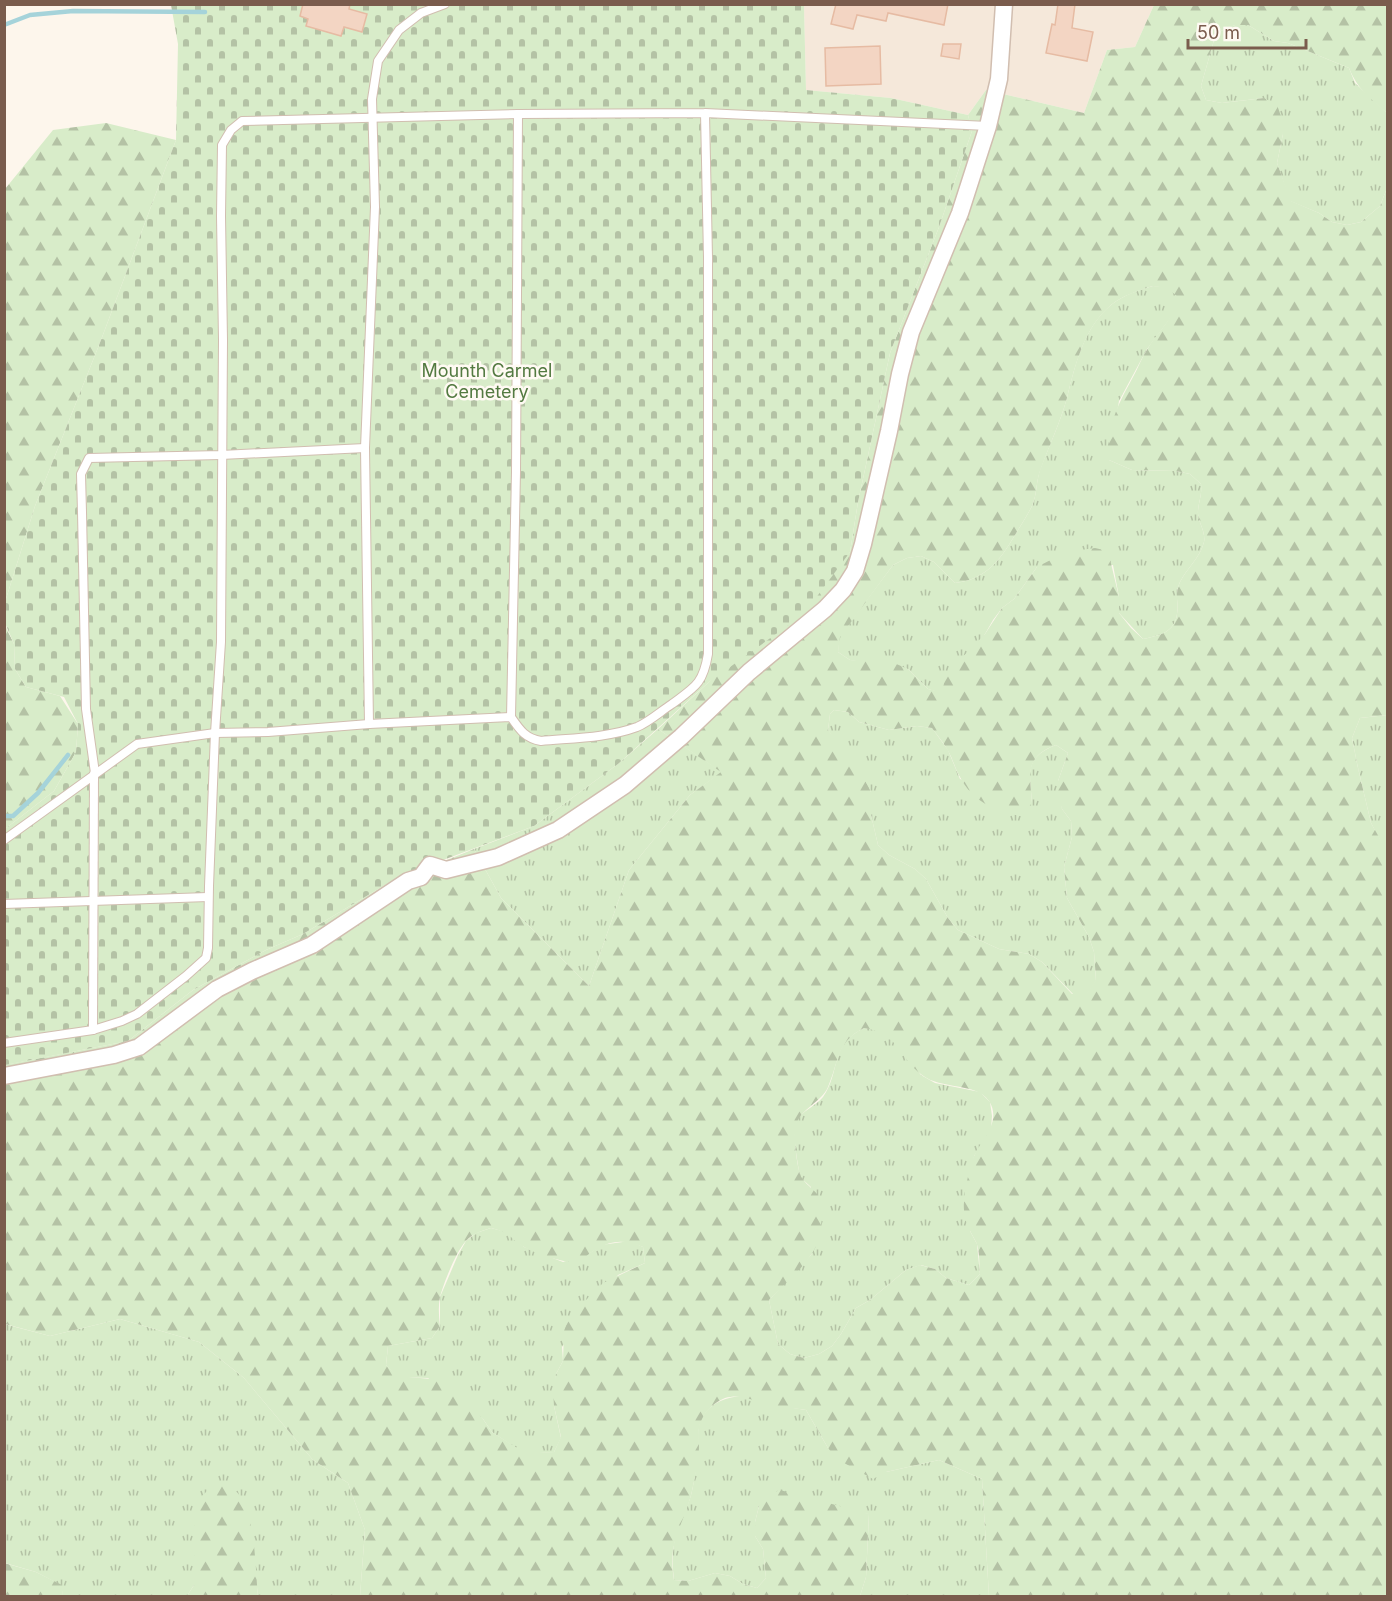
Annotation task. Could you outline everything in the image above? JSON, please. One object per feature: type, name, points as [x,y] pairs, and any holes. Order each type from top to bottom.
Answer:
[{"type":"street","points":[[4,1076],[114,1055],[139,1047],[217,989],[312,945],[408,881],[421,878],[430,865],[446,870],[498,857],[558,830],[625,785],[681,737],[749,672],[825,609],[843,590],[855,571],[877,490],[900,374],[911,332],[960,213],[988,126],[999,79],[1004,4]]},
{"type":"lane","points":[[369,724],[365,448],[375,207],[372,99],[378,62],[399,30],[421,13],[445,4]]},
{"type":"lane","points":[[518,114],[516,472],[511,717],[524,735],[542,741],[608,735],[639,726],[687,693],[705,674],[708,654],[708,257],[705,113]]},
{"type":"lane","points":[[4,1043],[93,1030],[137,1014],[206,958],[221,642],[223,340],[220,216],[222,145],[231,130],[242,121],[518,114],[705,113],[988,126]]},
{"type":"lane","points":[[93,1030],[95,774],[86,710],[81,474],[89,458],[365,448]]},
{"type":"lane","points":[[4,840],[137,744],[215,733],[268,732],[511,717]]},
{"type":"lane","points":[[4,904],[208,897]]},
{"type":"shaded area","points":[[804,5],[1154,5],[1135,47],[1107,50],[1084,113],[986,90],[968,115],[891,98],[806,90]]},
{"type":"green space","name":"Mounth Carmel Cemetery","points":[[171,5],[804,5],[806,90],[891,98],[968,115],[972,131],[939,227],[890,353],[858,502],[850,552],[804,614],[709,682],[618,764],[534,826],[427,866],[385,885],[303,934],[266,950],[193,990],[128,1041],[5,1065],[5,829],[54,791],[76,752],[78,724],[64,697],[26,687],[15,669],[14,644],[5,623],[5,602],[35,506],[101,340],[176,140],[178,44]]},
{"type":"green space","points":[[1154,5],[1387,5],[1387,113],[1360,88],[1349,68],[1288,43],[1274,41],[1248,25],[1235,25],[1216,33],[1201,86],[1206,100],[1222,103],[1264,98],[1277,105],[1282,119],[1283,134],[1277,163],[1291,201],[1319,213],[1332,222],[1347,225],[1361,222],[1380,206],[1387,188],[1387,715],[1360,718],[1352,738],[1371,823],[1388,853],[1387,1596],[989,1596],[982,1479],[939,1460],[886,1472],[873,1479],[837,1459],[806,1410],[774,1406],[737,1396],[725,1398],[714,1404],[700,1423],[693,1486],[677,1533],[673,1554],[674,1580],[688,1581],[715,1573],[730,1576],[743,1584],[757,1588],[766,1578],[763,1549],[755,1536],[755,1522],[759,1506],[767,1495],[780,1490],[869,1514],[866,1577],[860,1596],[360,1596],[365,1530],[348,1483],[313,1460],[244,1378],[199,1342],[120,1319],[50,1336],[5,1324],[4,1065],[128,1041],[193,990],[266,950],[303,934],[385,885],[474,849],[501,898],[589,986],[629,870],[690,795],[721,772],[658,729],[850,552],[858,502],[890,353],[939,227],[972,131],[968,115],[986,90],[1084,113],[1107,50],[1135,47]],"holes":[[[1153,286],[1167,288],[1178,297],[1173,312],[1146,351],[1118,407],[1111,426],[1109,448],[1109,460],[1132,470],[1176,471],[1190,474],[1201,484],[1198,515],[1204,542],[1200,553],[1178,587],[1176,620],[1170,629],[1160,635],[1143,639],[1131,628],[1119,613],[1119,597],[1108,551],[1095,548],[1066,552],[1037,567],[1014,599],[1002,608],[985,634],[946,674],[942,692],[928,689],[908,669],[894,663],[850,660],[838,652],[840,637],[893,565],[907,558],[921,556],[934,562],[955,583],[977,577],[986,572],[1000,558],[1032,506],[1040,471],[1087,336],[1102,314],[1125,296]],[[834,710],[848,712],[859,722],[889,730],[917,726],[932,728],[971,793],[994,808],[1021,816],[1032,803],[1030,775],[1038,755],[1056,745],[1068,753],[1058,781],[1058,796],[1062,809],[1071,821],[1072,837],[1064,867],[1067,898],[1089,937],[1094,952],[1096,980],[1087,993],[1072,994],[1042,962],[1029,954],[999,949],[958,930],[948,918],[926,879],[915,869],[889,855],[878,845],[871,815],[871,792],[857,765],[828,730],[830,714]],[[864,1028],[885,1035],[922,1075],[939,1083],[976,1091],[989,1101],[993,1109],[992,1124],[973,1159],[964,1203],[966,1221],[978,1249],[980,1274],[969,1285],[946,1278],[935,1269],[920,1265],[906,1270],[870,1300],[856,1308],[832,1346],[819,1354],[804,1358],[790,1354],[778,1344],[769,1300],[810,1256],[818,1240],[821,1225],[820,1199],[800,1174],[795,1129],[802,1114],[825,1093],[843,1046]],[[491,1228],[503,1232],[536,1253],[578,1263],[600,1247],[616,1242],[643,1247],[645,1263],[603,1283],[569,1317],[564,1331],[563,1361],[556,1374],[553,1389],[554,1406],[561,1437],[554,1452],[525,1453],[492,1432],[455,1388],[442,1380],[398,1376],[386,1365],[388,1346],[432,1338],[440,1326],[440,1297],[454,1260],[469,1238]]]},
{"type":"green space","points":[[1235,25],[1248,25],[1274,41],[1288,43],[1349,68],[1355,83],[1387,113],[1387,188],[1380,206],[1361,222],[1347,225],[1332,222],[1319,213],[1290,201],[1277,163],[1283,134],[1264,98],[1222,103],[1206,100],[1201,86],[1216,33]]},
{"type":"green space","points":[[106,123],[176,140],[101,340],[35,506],[5,602],[5,189],[53,130]]},
{"type":"green space","points":[[1153,286],[1167,287],[1179,297],[1175,312],[1147,349],[1119,401],[1109,460],[1132,470],[1176,471],[1190,474],[1201,484],[1198,515],[1204,542],[1200,553],[1178,587],[1176,620],[1170,629],[1160,635],[1143,639],[1119,613],[1119,597],[1113,565],[1037,567],[1014,599],[1002,608],[942,693],[928,689],[908,669],[850,660],[838,652],[839,637],[893,565],[907,558],[921,556],[934,562],[955,583],[967,581],[986,572],[1000,558],[1032,506],[1040,470],[1061,416],[1077,360],[1087,335],[1102,314],[1116,301]]},
{"type":"green space","points":[[4,623],[14,644],[15,669],[26,687],[60,696],[78,724],[76,752],[54,791],[5,829]]},
{"type":"green space","points":[[834,710],[848,712],[859,722],[889,730],[917,726],[932,728],[948,750],[960,779],[1032,803],[1030,775],[1033,761],[1045,750],[1056,745],[1068,753],[1058,781],[1062,809],[1071,821],[1072,837],[1064,867],[1067,898],[1089,937],[1094,952],[1096,981],[1087,994],[1073,994],[1042,962],[1029,954],[999,949],[958,930],[948,918],[926,879],[915,869],[889,855],[878,845],[871,815],[871,792],[828,730],[830,714]]},
{"type":"green space","points":[[1387,715],[1387,853],[1371,823],[1352,738],[1360,718]]},
{"type":"green space","points":[[658,729],[722,772],[690,795],[629,870],[589,986],[501,898],[474,849],[534,826],[618,764]]},
{"type":"green space","points":[[864,1028],[879,1030],[892,1039],[921,1075],[935,1083],[980,1092],[990,1102],[991,1130],[974,1156],[970,1231],[977,1244],[980,1274],[969,1285],[946,1278],[935,1269],[921,1265],[906,1270],[870,1300],[856,1308],[832,1346],[819,1354],[804,1358],[790,1354],[778,1344],[769,1300],[812,1254],[811,1187],[800,1177],[795,1145],[795,1126],[803,1113],[823,1097],[845,1042]]},
{"type":"green space","points":[[491,1228],[506,1232],[524,1247],[563,1262],[590,1253],[601,1245],[630,1241],[643,1247],[645,1263],[618,1275],[562,1347],[563,1361],[556,1374],[554,1406],[561,1438],[554,1452],[525,1454],[492,1432],[483,1419],[428,1378],[398,1377],[386,1365],[388,1346],[432,1338],[440,1326],[440,1297],[458,1255],[466,1241],[476,1233]]},
{"type":"green space","points":[[120,1319],[199,1342],[244,1378],[313,1460],[348,1483],[365,1530],[360,1596],[258,1596],[245,1507],[194,1556],[194,1585],[187,1596],[63,1596],[61,1585],[36,1572],[5,1563],[4,1324],[50,1336]]},
{"type":"green space","points":[[740,1396],[754,1398],[768,1404],[806,1410],[828,1448],[886,1472],[939,1460],[982,1479],[989,1596],[860,1596],[866,1577],[869,1514],[759,1506],[755,1522],[755,1536],[763,1549],[766,1578],[757,1588],[743,1584],[730,1576],[715,1573],[688,1581],[674,1580],[674,1545],[692,1491],[700,1422],[713,1405],[728,1398]]},
{"type":"green space","points":[[226,1484],[240,1496],[249,1518],[254,1544],[258,1596],[187,1596],[194,1585],[194,1526],[201,1497],[212,1486]]},
{"type":"green space","points":[[4,1563],[36,1572],[62,1585],[63,1596],[5,1596]]},
{"type":"building","points":[[303,4],[350,4],[349,9],[367,14],[362,32],[344,27],[341,36],[306,26],[308,19],[300,16]]},
{"type":"building","points":[[836,4],[948,4],[944,25],[888,13],[886,21],[857,15],[853,29],[831,24]]},
{"type":"building","points":[[1058,4],[1075,4],[1072,28],[1093,32],[1087,61],[1046,53],[1052,24],[1055,25]]},
{"type":"building","points":[[943,44],[961,44],[959,59],[941,56]]},
{"type":"building","points":[[880,46],[881,84],[826,86],[825,48]]},
{"type":"waterway","points":[[4,25],[30,15],[73,11],[205,12]]},
{"type":"waterway","points":[[4,816],[13,816],[38,793],[68,755]]}]
